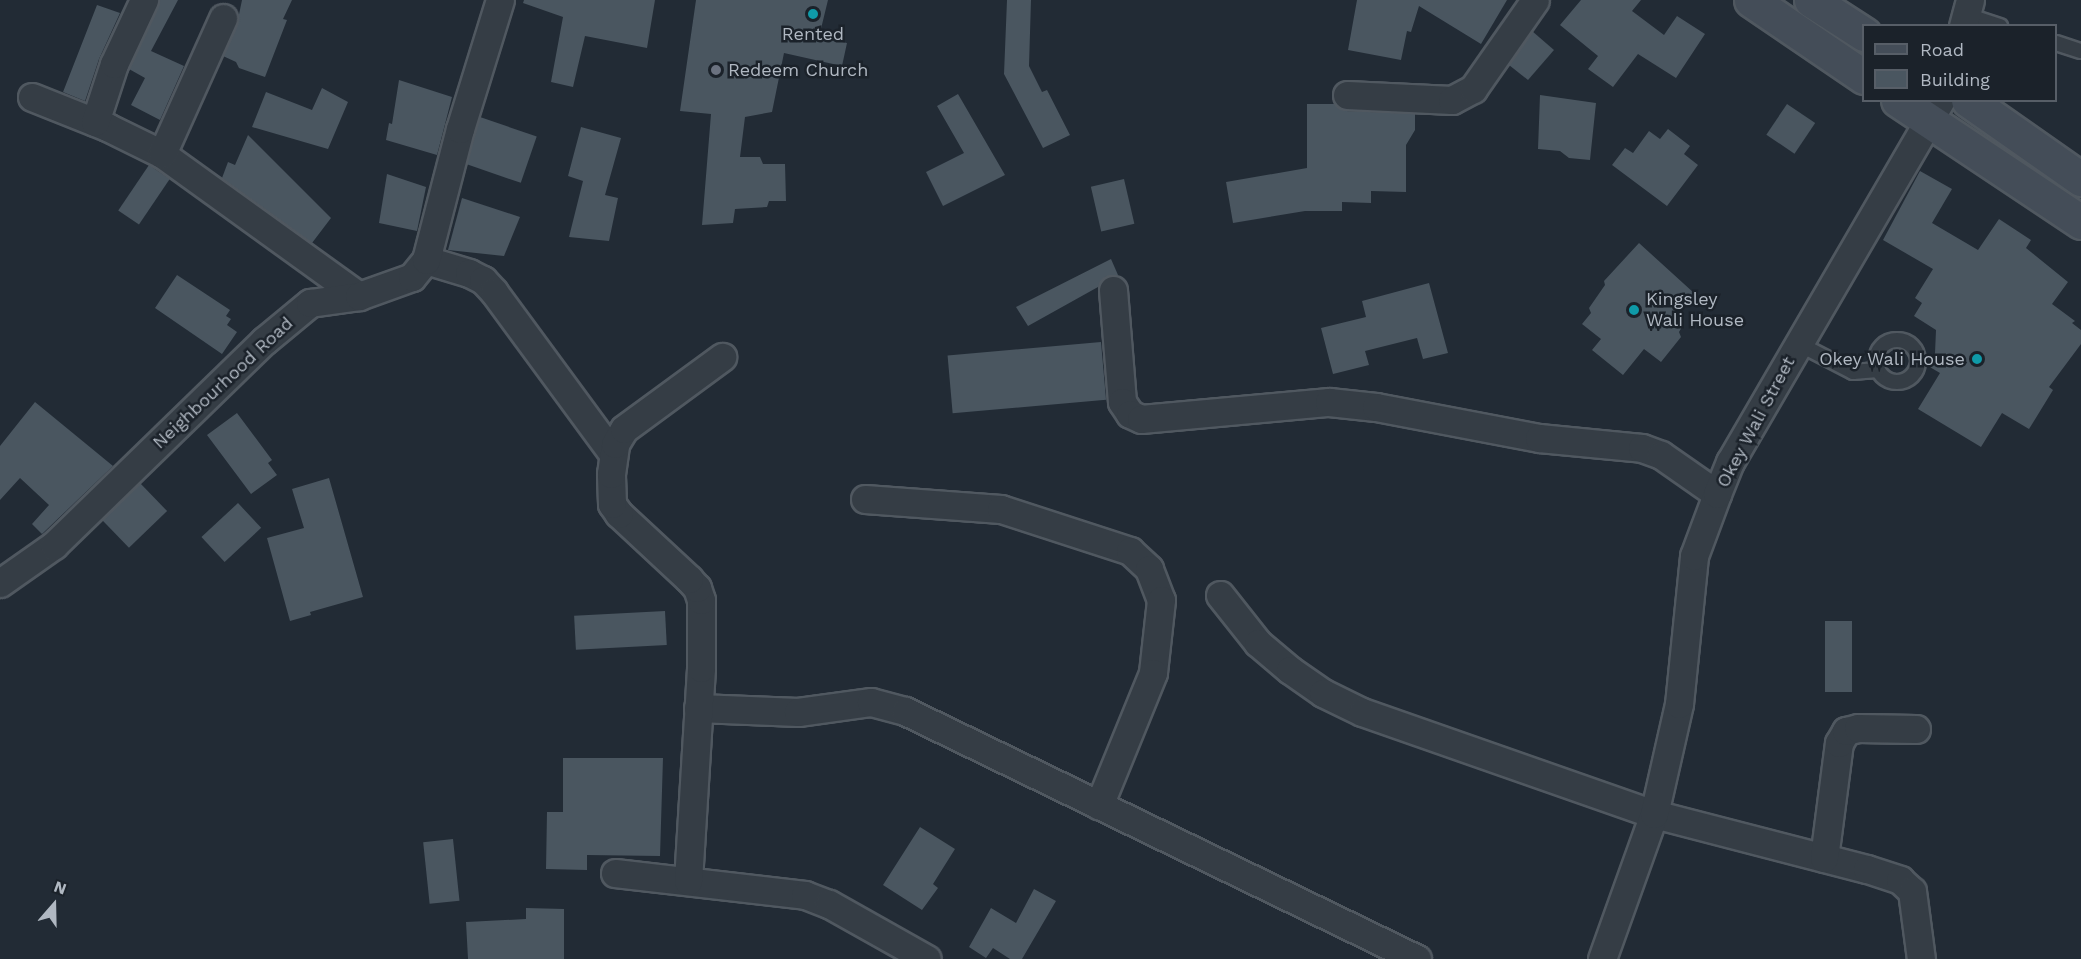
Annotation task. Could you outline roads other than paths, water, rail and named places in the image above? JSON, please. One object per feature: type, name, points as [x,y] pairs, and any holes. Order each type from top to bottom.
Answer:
[{"type":"main road","points":[[1751,0],[1862,76]]},
{"type":"main road","points":[[1811,0],[1862,33]]},
{"type":"main road","points":[[1905,102],[1935,111],[2081,222]]},
{"type":"main road","points":[[1971,102],[2081,179]]},
{"type":"street","points":[[95,122],[114,64],[144,0]]},
{"type":"street","points":[[500,0],[460,129],[426,260],[469,273],[483,280],[495,292],[613,454]]},
{"type":"street","points":[[1347,95],[1452,100],[1473,89],[1535,0]]},
{"type":"street","points":[[162,154],[223,18]]},
{"type":"street","points":[[32,96],[95,122],[162,154],[359,296]]},
{"type":"street","name":"Okey Wali Street","points":[[1602,959],[1654,814],[1678,704],[1694,556],[1717,494],[1730,462],[1935,111]]},
{"type":"street","name":"Neighbourhood Road","points":[[0,583],[54,545],[264,341],[310,303],[359,296],[412,277],[426,260]]},
{"type":"street","points":[[1113,290],[1122,402],[1130,414],[1141,419],[1329,402],[1353,404],[1539,438],[1642,448],[1661,455],[1717,494]]},
{"type":"street","points":[[688,881],[698,708],[701,600],[697,588],[689,579],[619,514],[612,504],[610,490],[613,454],[624,429],[722,357]]},
{"type":"street","points":[[865,499],[1001,509],[1130,550],[1149,569],[1161,600],[1153,673],[1099,805]]},
{"type":"street","points":[[1220,596],[1258,643],[1323,693],[1362,712],[1654,814],[1900,880],[1912,891],[1922,959]]},
{"type":"street","points":[[698,708],[798,712],[871,702],[904,711],[1417,959]]},
{"type":"street","points":[[1824,858],[1839,742],[1846,731],[1858,728],[1916,729]]},
{"type":"street","points":[[615,873],[805,895],[829,904],[927,959]]},
{"type":"lane","points":[[1966,13],[1995,24]]},
{"type":"lane","points":[[2057,44],[2081,51]]},
{"type":"lane","points":[[1799,344],[1853,372],[1877,370]]},
{"type":"place","name":"Rented","points":[[813,14]]},
{"type":"place","name":"Redeem Church","points":[[716,70]]},
{"type":"place","name":"Kingsley Wali House","points":[[1634,310]]},
{"type":"place","name":"Okey Wali House","points":[[1977,359]]}]
